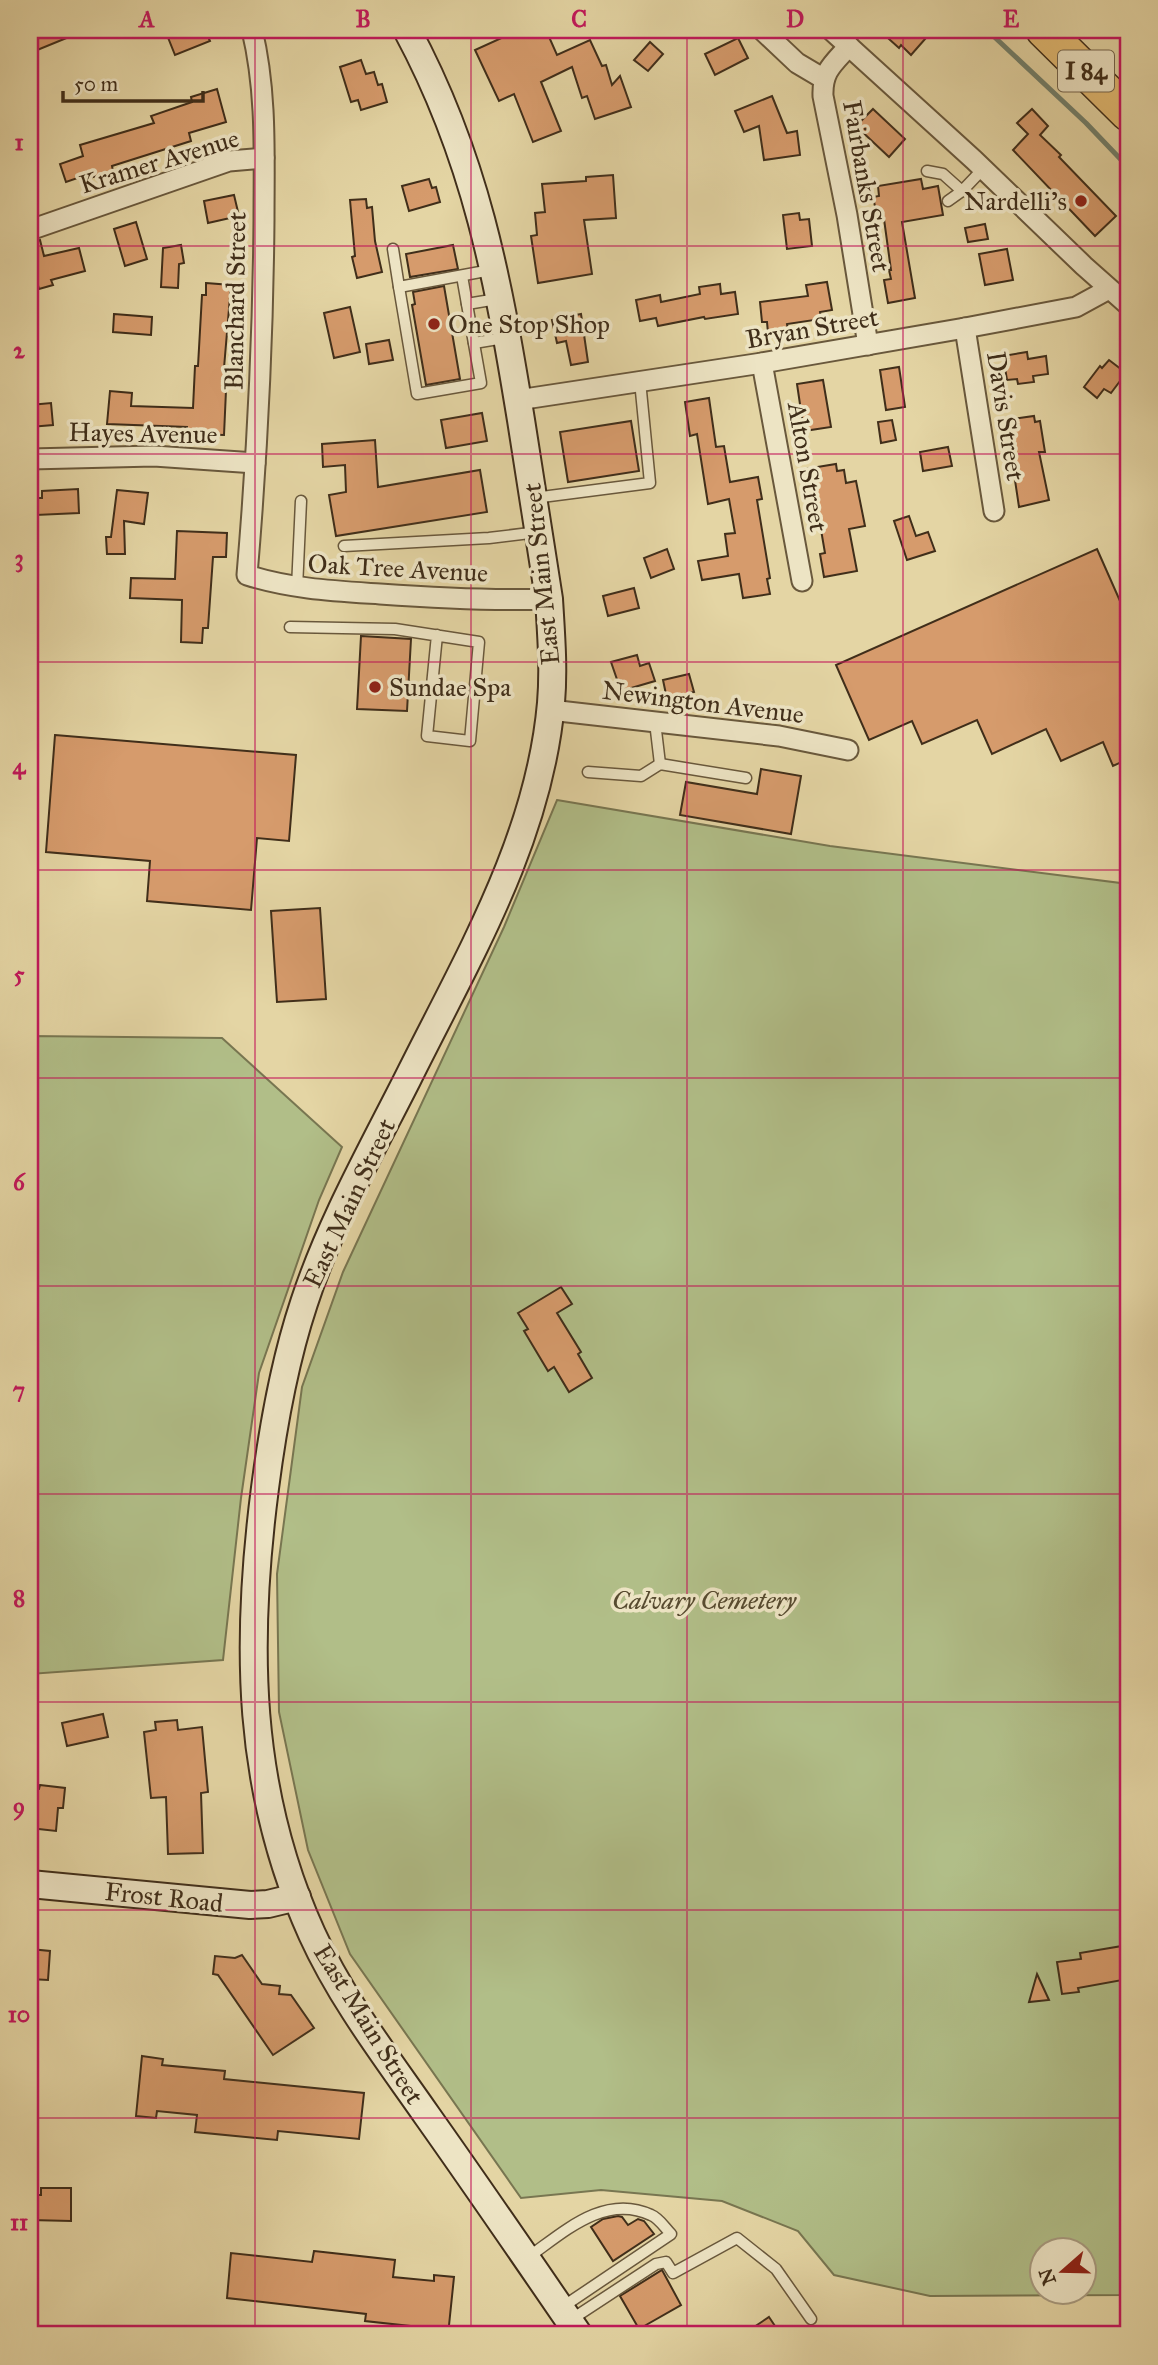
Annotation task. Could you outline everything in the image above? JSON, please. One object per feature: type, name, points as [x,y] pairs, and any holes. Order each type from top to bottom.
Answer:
[{"type":"highway","name":"I 84","points":[[1044,30],[1128,113]]},
{"type":"main road","name":"East Main Street","points":[[407,30],[434,84],[460,147],[481,213],[501,298],[548,599],[553,670],[550,710],[538,785],[516,854],[484,926],[330,1238],[304,1301],[281,1389],[271,1443],[258,1549],[252,1674],[266,1783],[278,1836],[297,1897],[326,1962],[361,2020],[569,2321]]},
{"type":"main road","name":"Frost Road","points":[[30,1884],[250,1905],[297,1897]]},
{"type":"street","name":"Blanchard Street","points":[[247,575],[262,332],[264,158],[262,90],[252,30]]},
{"type":"street","points":[[762,30],[797,63],[824,79]]},
{"type":"street","points":[[831,30],[1128,305]]},
{"type":"street","name":"Fairbanks Street","points":[[849,46],[826,71],[823,96],[848,215],[867,345]]},
{"type":"street","name":"Kramer Avenue","points":[[30,230],[229,161],[264,158]]},
{"type":"street","name":"Bryan Street","points":[[518,400],[762,363],[965,328],[1076,307],[1109,289]]},
{"type":"street","name":"Davis Street","points":[[965,328],[994,511]]},
{"type":"street","name":"Alton Street","points":[[762,363],[803,581]]},
{"type":"street","name":"Hayes Avenue","points":[[30,459],[154,456],[255,463]]},
{"type":"street","name":"Oak Tree Avenue","points":[[247,575],[297,588],[477,600],[548,599]]},
{"type":"street","name":"Newington Avenue","points":[[550,710],[779,736],[848,750]]},
{"type":"lane","points":[[948,201],[983,169]]},
{"type":"lane","points":[[928,171],[943,174],[962,191]]},
{"type":"lane","points":[[393,250],[417,394],[481,383],[462,276]]},
{"type":"lane","points":[[399,287],[495,270]]},
{"type":"lane","points":[[467,304],[501,298]]},
{"type":"lane","points":[[474,343],[507,337]]},
{"type":"lane","points":[[533,499],[650,483],[640,381]]},
{"type":"lane","points":[[297,588],[301,501]]},
{"type":"lane","points":[[344,546],[489,538],[539,532]]},
{"type":"lane","points":[[290,627],[395,629],[437,635],[479,642],[470,741],[427,736],[437,635]]},
{"type":"lane","points":[[655,722],[660,764]]},
{"type":"lane","points":[[589,772],[641,776],[660,764],[746,778]]},
{"type":"lane","points":[[527,2259],[579,2222],[607,2209],[624,2208],[653,2215],[671,2234],[569,2321]]},
{"type":"lane","points":[[569,2321],[656,2264],[666,2262],[673,2273],[737,2238],[776,2269],[811,2319]]},
{"type":"green space","name":"Calvary Cemetery","points":[[557,800],[830,846],[1128,884],[1128,2295],[1098,2295],[1098,2236],[1028,2236],[1028,2296],[930,2296],[834,2275],[798,2231],[722,2201],[601,2190],[521,2198],[350,1954],[308,1850],[279,1712],[277,1574],[302,1387],[343,1272],[504,927]]},
{"type":"green space","points":[[30,1036],[222,1038],[342,1147],[319,1200],[259,1373],[241,1498],[223,1660],[30,1674]]},
{"type":"building","points":[[30,30],[86,30],[30,53]]},
{"type":"building","points":[[165,30],[205,30],[210,41],[175,55]]},
{"type":"building","points":[[519,30],[546,30],[557,55],[590,40],[602,66],[606,65],[612,85],[620,76],[631,107],[595,119],[587,96],[582,98],[572,67],[541,82],[561,131],[533,142],[514,94],[499,101],[475,50]]},
{"type":"building","points":[[879,30],[933,30],[911,55]]},
{"type":"building","points":[[738,38],[748,58],[715,75],[705,54]]},
{"type":"building","points":[[650,42],[663,54],[648,71],[634,60]]},
{"type":"building","points":[[361,60],[366,74],[374,72],[378,85],[382,84],[387,102],[361,110],[358,100],[351,102],[340,67]]},
{"type":"building","points":[[217,89],[226,122],[189,133],[191,141],[112,166],[113,171],[90,178],[89,174],[66,182],[60,164],[83,156],[80,145],[154,123],[151,116],[192,102],[191,97]]},
{"type":"building","points":[[772,96],[787,133],[797,131],[800,155],[764,160],[759,126],[744,132],[735,111]]},
{"type":"building","points":[[873,109],[905,139],[889,157],[856,126]]},
{"type":"building","points":[[1032,109],[1048,126],[1040,135],[1116,216],[1095,236],[1013,150],[1028,134],[1017,123]]},
{"type":"building","points":[[613,175],[616,218],[584,220],[592,274],[538,283],[531,236],[537,235],[535,213],[545,212],[542,184],[586,181],[586,177]]},
{"type":"building","points":[[429,179],[432,188],[436,187],[440,202],[409,211],[402,186]]},
{"type":"building","points":[[921,179],[923,189],[938,186],[943,215],[902,222],[915,298],[888,303],[884,280],[891,279],[891,270],[884,219],[881,210],[876,211],[873,197],[879,196],[878,186]]},
{"type":"building","points":[[234,195],[239,216],[208,223],[204,201]]},
{"type":"building","points":[[366,199],[367,208],[372,207],[375,241],[382,272],[357,278],[352,257],[355,256],[350,200]]},
{"type":"building","points":[[799,213],[800,220],[809,219],[812,246],[787,249],[783,215]]},
{"type":"building","points":[[136,222],[147,259],[125,266],[114,229]]},
{"type":"building","points":[[985,224],[988,239],[968,242],[965,228]]},
{"type":"building","points":[[40,240],[44,256],[79,248],[85,271],[51,280],[53,285],[39,289],[36,278],[30,280],[30,243]]},
{"type":"building","points":[[181,245],[184,263],[179,264],[178,288],[161,287],[163,248]]},
{"type":"building","points":[[453,245],[458,269],[410,277],[406,254]]},
{"type":"building","points":[[1007,249],[1013,280],[985,285],[979,254]]},
{"type":"building","points":[[827,282],[832,310],[820,312],[821,319],[787,324],[788,330],[768,333],[767,322],[762,322],[760,302],[808,296],[806,285]]},
{"type":"building","points":[[206,283],[231,285],[224,368],[227,368],[224,435],[191,434],[187,432],[187,427],[107,424],[110,391],[132,393],[131,406],[193,408],[202,295],[206,295]]},
{"type":"building","points":[[720,284],[721,294],[735,292],[738,314],[658,326],[656,318],[640,321],[636,300],[660,295],[661,302],[700,294],[699,287]]},
{"type":"building","points":[[444,286],[460,379],[426,385],[412,305],[415,304],[413,292]]},
{"type":"building","points":[[350,307],[360,352],[334,358],[324,313]]},
{"type":"building","points":[[114,314],[152,317],[151,335],[113,332]]},
{"type":"building","points":[[581,314],[588,362],[571,365],[566,341],[557,343],[552,320]]},
{"type":"building","points":[[389,340],[393,360],[369,364],[366,344]]},
{"type":"building","points":[[1027,352],[1028,359],[1046,356],[1048,374],[1033,376],[1034,382],[1018,384],[1017,379],[1007,380],[1003,356]]},
{"type":"building","points":[[1109,360],[1126,373],[1111,393],[1104,389],[1097,398],[1084,387],[1100,366],[1102,368]]},
{"type":"building","points":[[899,367],[905,407],[886,410],[880,370]]},
{"type":"building","points":[[823,380],[831,427],[804,431],[797,384]]},
{"type":"building","points":[[709,398],[716,447],[724,446],[730,482],[758,477],[762,499],[757,500],[770,578],[767,579],[770,594],[743,598],[739,574],[702,580],[698,561],[728,556],[725,534],[735,533],[729,499],[708,504],[697,434],[690,436],[685,402]]},
{"type":"building","points":[[51,403],[53,425],[30,427],[30,405]]},
{"type":"building","points":[[482,413],[487,441],[446,448],[441,420]]},
{"type":"building","points":[[1034,416],[1035,422],[1040,421],[1045,452],[1039,452],[1049,500],[1019,507],[1006,420]]},
{"type":"building","points":[[892,420],[896,440],[881,443],[878,422]]},
{"type":"building","points":[[631,421],[639,471],[568,482],[560,432]]},
{"type":"building","points":[[375,440],[378,487],[480,470],[487,512],[336,536],[329,495],[346,492],[345,465],[323,467],[322,444]]},
{"type":"building","points":[[948,447],[952,466],[923,471],[920,452]]},
{"type":"building","points":[[836,464],[837,471],[844,470],[846,483],[856,481],[865,526],[849,529],[857,571],[824,577],[820,554],[825,553],[814,489],[809,489],[805,469]]},
{"type":"building","points":[[78,489],[79,513],[36,515],[36,498],[42,498],[42,491]]},
{"type":"building","points":[[117,490],[148,493],[144,524],[124,521],[125,554],[107,554],[106,537],[111,537]]},
{"type":"building","points":[[909,516],[916,536],[928,532],[935,551],[907,560],[894,521]]},
{"type":"building","points":[[177,531],[227,533],[226,557],[213,557],[208,628],[203,628],[202,643],[181,642],[182,600],[130,598],[131,578],[175,579]]},
{"type":"building","points":[[667,549],[674,569],[651,578],[644,558]]},
{"type":"building","points":[[1097,549],[1128,619],[1128,759],[1113,766],[1103,742],[1061,761],[1046,729],[992,754],[977,720],[922,744],[912,721],[869,740],[836,665]]},
{"type":"building","points":[[634,588],[639,608],[608,616],[603,596]]},
{"type":"building","points":[[361,636],[411,639],[407,711],[357,709]]},
{"type":"building","points":[[637,655],[640,666],[649,663],[655,681],[621,691],[611,662]]},
{"type":"building","points":[[689,674],[694,692],[688,693],[690,698],[675,702],[673,698],[667,699],[663,680]]},
{"type":"building","points":[[55,735],[296,755],[289,841],[257,838],[251,910],[147,901],[150,861],[46,852]]},
{"type":"building","points":[[761,769],[801,776],[791,834],[680,815],[686,782],[757,794]]},
{"type":"building","points":[[320,908],[326,999],[277,1002],[271,911]]},
{"type":"building","points":[[561,1287],[572,1304],[557,1313],[581,1352],[578,1354],[592,1378],[569,1392],[554,1367],[548,1371],[524,1331],[528,1329],[518,1313]]},
{"type":"building","points":[[103,1714],[108,1737],[67,1746],[62,1723]]},
{"type":"building","points":[[177,1720],[178,1730],[202,1727],[208,1792],[201,1793],[203,1853],[168,1854],[166,1797],[151,1798],[144,1732],[156,1730],[155,1722]]},
{"type":"building","points":[[40,1785],[65,1788],[63,1808],[58,1808],[56,1831],[30,1828],[30,1788],[39,1789]]},
{"type":"building","points":[[1122,1946],[1124,1962],[1128,1961],[1128,1979],[1078,1988],[1079,1992],[1062,1994],[1057,1962],[1081,1959],[1080,1953]]},
{"type":"building","points":[[30,1949],[50,1951],[48,1980],[30,1979]]},
{"type":"building","points":[[242,1955],[262,1984],[280,1986],[279,1994],[291,1995],[314,2028],[273,2055],[218,1975],[213,1974],[215,1956],[235,1958]]},
{"type":"building","points":[[1037,1974],[1049,2000],[1029,2002]]},
{"type":"building","points":[[142,2056],[163,2059],[162,2065],[225,2071],[224,2079],[364,2093],[359,2139],[278,2131],[277,2140],[195,2132],[197,2115],[157,2111],[156,2118],[136,2116]]},
{"type":"building","points":[[41,2188],[71,2188],[71,2221],[30,2220],[30,2195],[41,2195]]},
{"type":"building","points":[[618,2216],[628,2225],[638,2219],[644,2221],[654,2234],[613,2261],[591,2227],[603,2219]]},
{"type":"building","points":[[314,2251],[395,2260],[393,2277],[434,2281],[434,2275],[454,2277],[448,2335],[427,2334],[428,2328],[365,2321],[366,2314],[227,2298],[231,2253],[312,2262]]},
{"type":"building","points":[[662,2270],[681,2305],[639,2329],[620,2296]]},
{"type":"building","points":[[769,2317],[781,2335],[742,2335]]},
{"type":"waterway","points":[[987,30],[1086,123],[1128,167]]},
{"type":"place","name":"Nardelli's","points":[[1081,201]]},
{"type":"place","name":"One Stop Shop","points":[[434,324]]},
{"type":"place","name":"Sundae Spa","points":[[375,687]]}]
